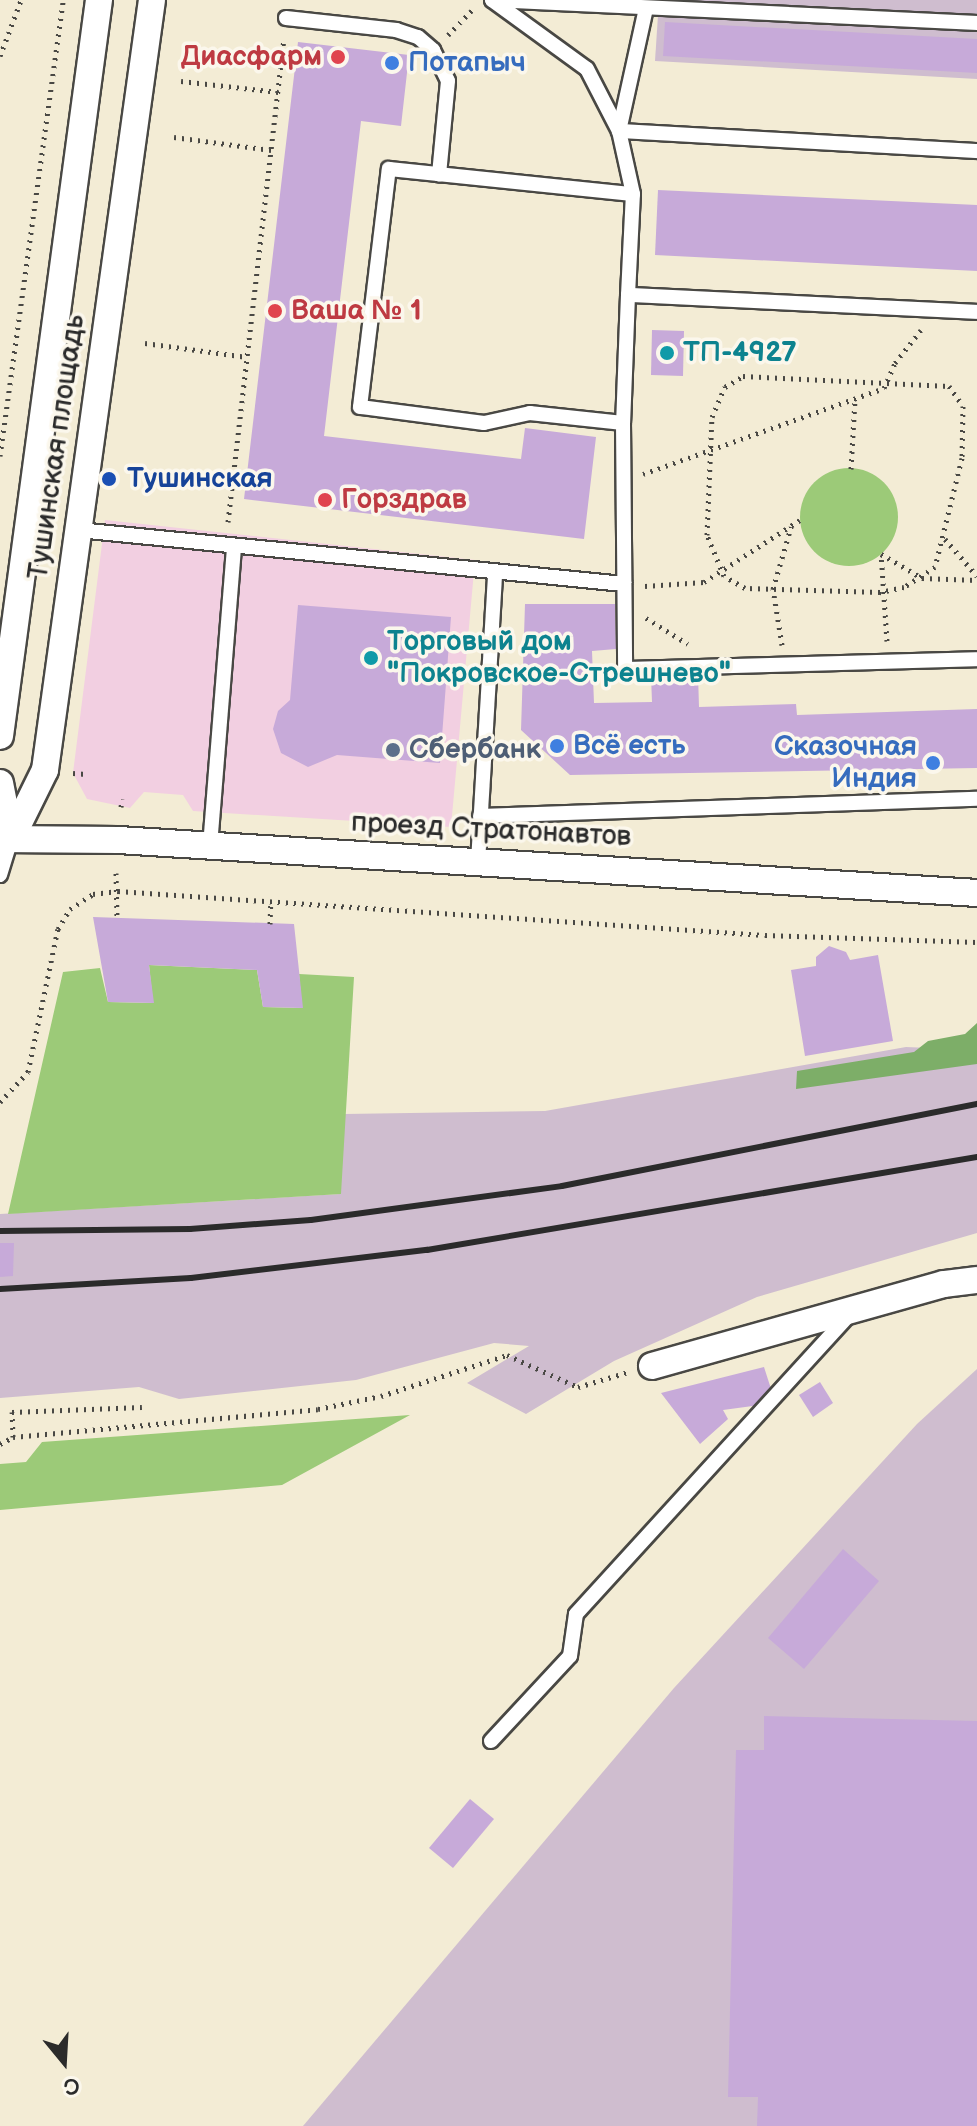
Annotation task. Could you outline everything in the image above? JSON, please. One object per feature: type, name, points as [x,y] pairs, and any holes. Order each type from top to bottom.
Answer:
[{"type":"street","name":"Тушинская площадь","points":[[0,736],[99,0]]},
{"type":"street","name":"Тушинская площадь","points":[[6,839],[45,770],[152,0]]},
{"type":"street","points":[[0,783],[6,839]]},
{"type":"street","name":"проезд Стратонавтов","points":[[6,839],[210,846],[977,893]]},
{"type":"street","points":[[652,1366],[944,1284],[977,1280]]},
{"type":"lane","points":[[977,23],[700,5],[646,8],[595,2],[492,0],[587,69],[619,131],[633,194],[623,423],[625,669],[977,659]]},
{"type":"lane","points":[[619,131],[646,8]]},
{"type":"lane","points":[[286,18],[396,30],[418,37],[433,50],[448,81],[439,175]]},
{"type":"lane","points":[[619,131],[977,151]]},
{"type":"lane","points":[[623,423],[530,413],[484,423],[360,407],[389,169],[633,194]]},
{"type":"lane","points":[[628,295],[977,312]]},
{"type":"lane","points":[[78,530],[624,586]]},
{"type":"lane","points":[[210,846],[230,547]]},
{"type":"lane","points":[[478,862],[495,572]]},
{"type":"lane","points":[[480,816],[977,799]]},
{"type":"lane","points":[[0,875],[6,839]]},
{"type":"lane","points":[[491,1741],[570,1656],[576,1614],[856,1308]]},
{"type":"path","points":[[0,56],[21,0]]},
{"type":"path","points":[[0,456],[63,0]]},
{"type":"path","points":[[451,32],[473,9]]},
{"type":"path","points":[[230,547],[247,357],[286,18]]},
{"type":"path","points":[[181,81],[278,92]]},
{"type":"path","points":[[174,137],[271,150]]},
{"type":"path","points":[[623,481],[711,453],[884,388],[891,380],[895,363],[936,311]]},
{"type":"path","points":[[145,343],[247,357]]},
{"type":"path","points":[[922,578],[935,567],[945,539],[962,458],[963,406],[949,386],[891,380],[733,379],[712,417],[707,535],[722,574],[745,588],[884,591],[922,578],[977,578]]},
{"type":"path","points":[[851,469],[855,400]]},
{"type":"path","points":[[624,586],[704,582],[722,574],[800,520]]},
{"type":"path","points":[[787,665],[773,589],[792,526]]},
{"type":"path","points":[[945,539],[977,578]]},
{"type":"path","points":[[889,661],[881,554],[922,578]]},
{"type":"path","points":[[624,605],[703,654],[714,667]]},
{"type":"path","points":[[73,773],[86,774]]},
{"type":"path","points":[[121,807],[122,799]]},
{"type":"path","points":[[116,873],[117,917]]},
{"type":"path","points":[[0,1102],[28,1072],[58,929],[70,909],[93,894],[118,891],[765,935],[977,942]]},
{"type":"path","points":[[270,924],[271,901]]},
{"type":"path","points":[[0,1444],[13,1437],[318,1409],[381,1396],[507,1355],[578,1387],[652,1366]]},
{"type":"path","points":[[13,1437],[12,1412],[142,1407]]},
{"type":"shaded area","points":[[659,0],[977,0],[977,79],[655,61]]},
{"type":"shaded area","points":[[105,520],[475,560],[451,827],[193,811],[183,795],[144,792],[130,808],[87,799],[73,773]]},
{"type":"shaded area","points":[[906,1047],[977,1050],[977,1233],[757,1297],[614,1361],[526,1414],[467,1383],[529,1346],[494,1343],[356,1380],[179,1399],[139,1387],[0,1398],[0,1214],[340,1194],[344,1114],[545,1111]]},
{"type":"shaded area","points":[[977,1369],[977,2126],[303,2126],[674,1688],[917,1424]]},
{"type":"green space","points":[[849,468],[868,472],[883,483],[894,498],[898,517],[894,536],[883,551],[868,562],[849,566],[830,562],[815,551],[804,536],[800,517],[804,498],[815,483],[830,472]]},
{"type":"green space","points":[[149,965],[257,970],[263,1007],[302,1008],[299,974],[354,977],[341,1194],[8,1214],[63,972],[100,968],[108,1002],[153,1003]]},
{"type":"green space","points":[[977,1023],[977,1064],[796,1089],[797,1071],[914,1052],[928,1041],[965,1034]]},
{"type":"green space","points":[[410,1415],[282,1485],[0,1510],[0,1464],[26,1462],[42,1442]]},
{"type":"building","points":[[665,22],[977,39],[977,73],[663,56]]},
{"type":"building","points":[[298,42],[409,55],[401,126],[361,121],[324,436],[521,459],[525,428],[596,437],[584,539],[244,499]]},
{"type":"building","points":[[658,190],[977,205],[977,271],[655,255]]},
{"type":"building","name":"ТП-4927","points":[[652,330],[684,331],[683,376],[651,375]]},
{"type":"building","points":[[525,604],[615,604],[616,649],[592,651],[594,703],[652,702],[651,676],[698,674],[699,707],[796,704],[797,715],[977,709],[977,768],[570,775],[521,730]]},
{"type":"building","name":"Торговый дом \"Покровское-Стрешнево\"","points":[[298,605],[451,617],[440,763],[337,755],[308,767],[281,753],[273,729],[278,711],[290,700]]},
{"type":"building","points":[[93,917],[294,924],[303,1008],[263,1007],[257,970],[149,965],[154,1003],[108,1002]]},
{"type":"building","points":[[829,946],[846,952],[850,960],[878,955],[893,1041],[805,1056],[791,970],[816,966],[816,957]]},
{"type":"building","points":[[0,1243],[14,1243],[13,1276],[0,1277]]},
{"type":"building","points":[[764,1367],[772,1392],[760,1405],[723,1410],[728,1419],[700,1444],[661,1393]]},
{"type":"building","points":[[820,1382],[833,1403],[813,1417],[799,1395]]},
{"type":"building","points":[[843,1549],[879,1581],[804,1669],[768,1638]]},
{"type":"building","points":[[764,1716],[977,1721],[977,2126],[757,2126],[758,2097],[728,2097],[736,1750],[764,1750]]},
{"type":"building","points":[[470,1799],[494,1819],[453,1868],[429,1848]]},
{"type":"railway","points":[[0,1231],[190,1229],[311,1220],[562,1186],[977,1104]]},
{"type":"railway","points":[[0,1289],[191,1278],[427,1250],[977,1157]]},
{"type":"place","name":"Диасфарм","points":[[338,57]]},
{"type":"place","name":"Потапыч","points":[[392,63]]},
{"type":"place","name":"Ваша № 1","points":[[275,311]]},
{"type":"place","name":"ТП-4927","points":[[667,353]]},
{"type":"place","name":"Тушинская","points":[[109,479]]},
{"type":"place","name":"Горздрав","points":[[325,500]]},
{"type":"place","name":"Торговый дом \"Покровское-Стрешнево\"","points":[[371,658]]},
{"type":"place","name":"Всё есть","points":[[557,746]]},
{"type":"place","name":"Сбербанк","points":[[393,750]]},
{"type":"place","name":"Сказочная Индия","points":[[933,763]]}]
